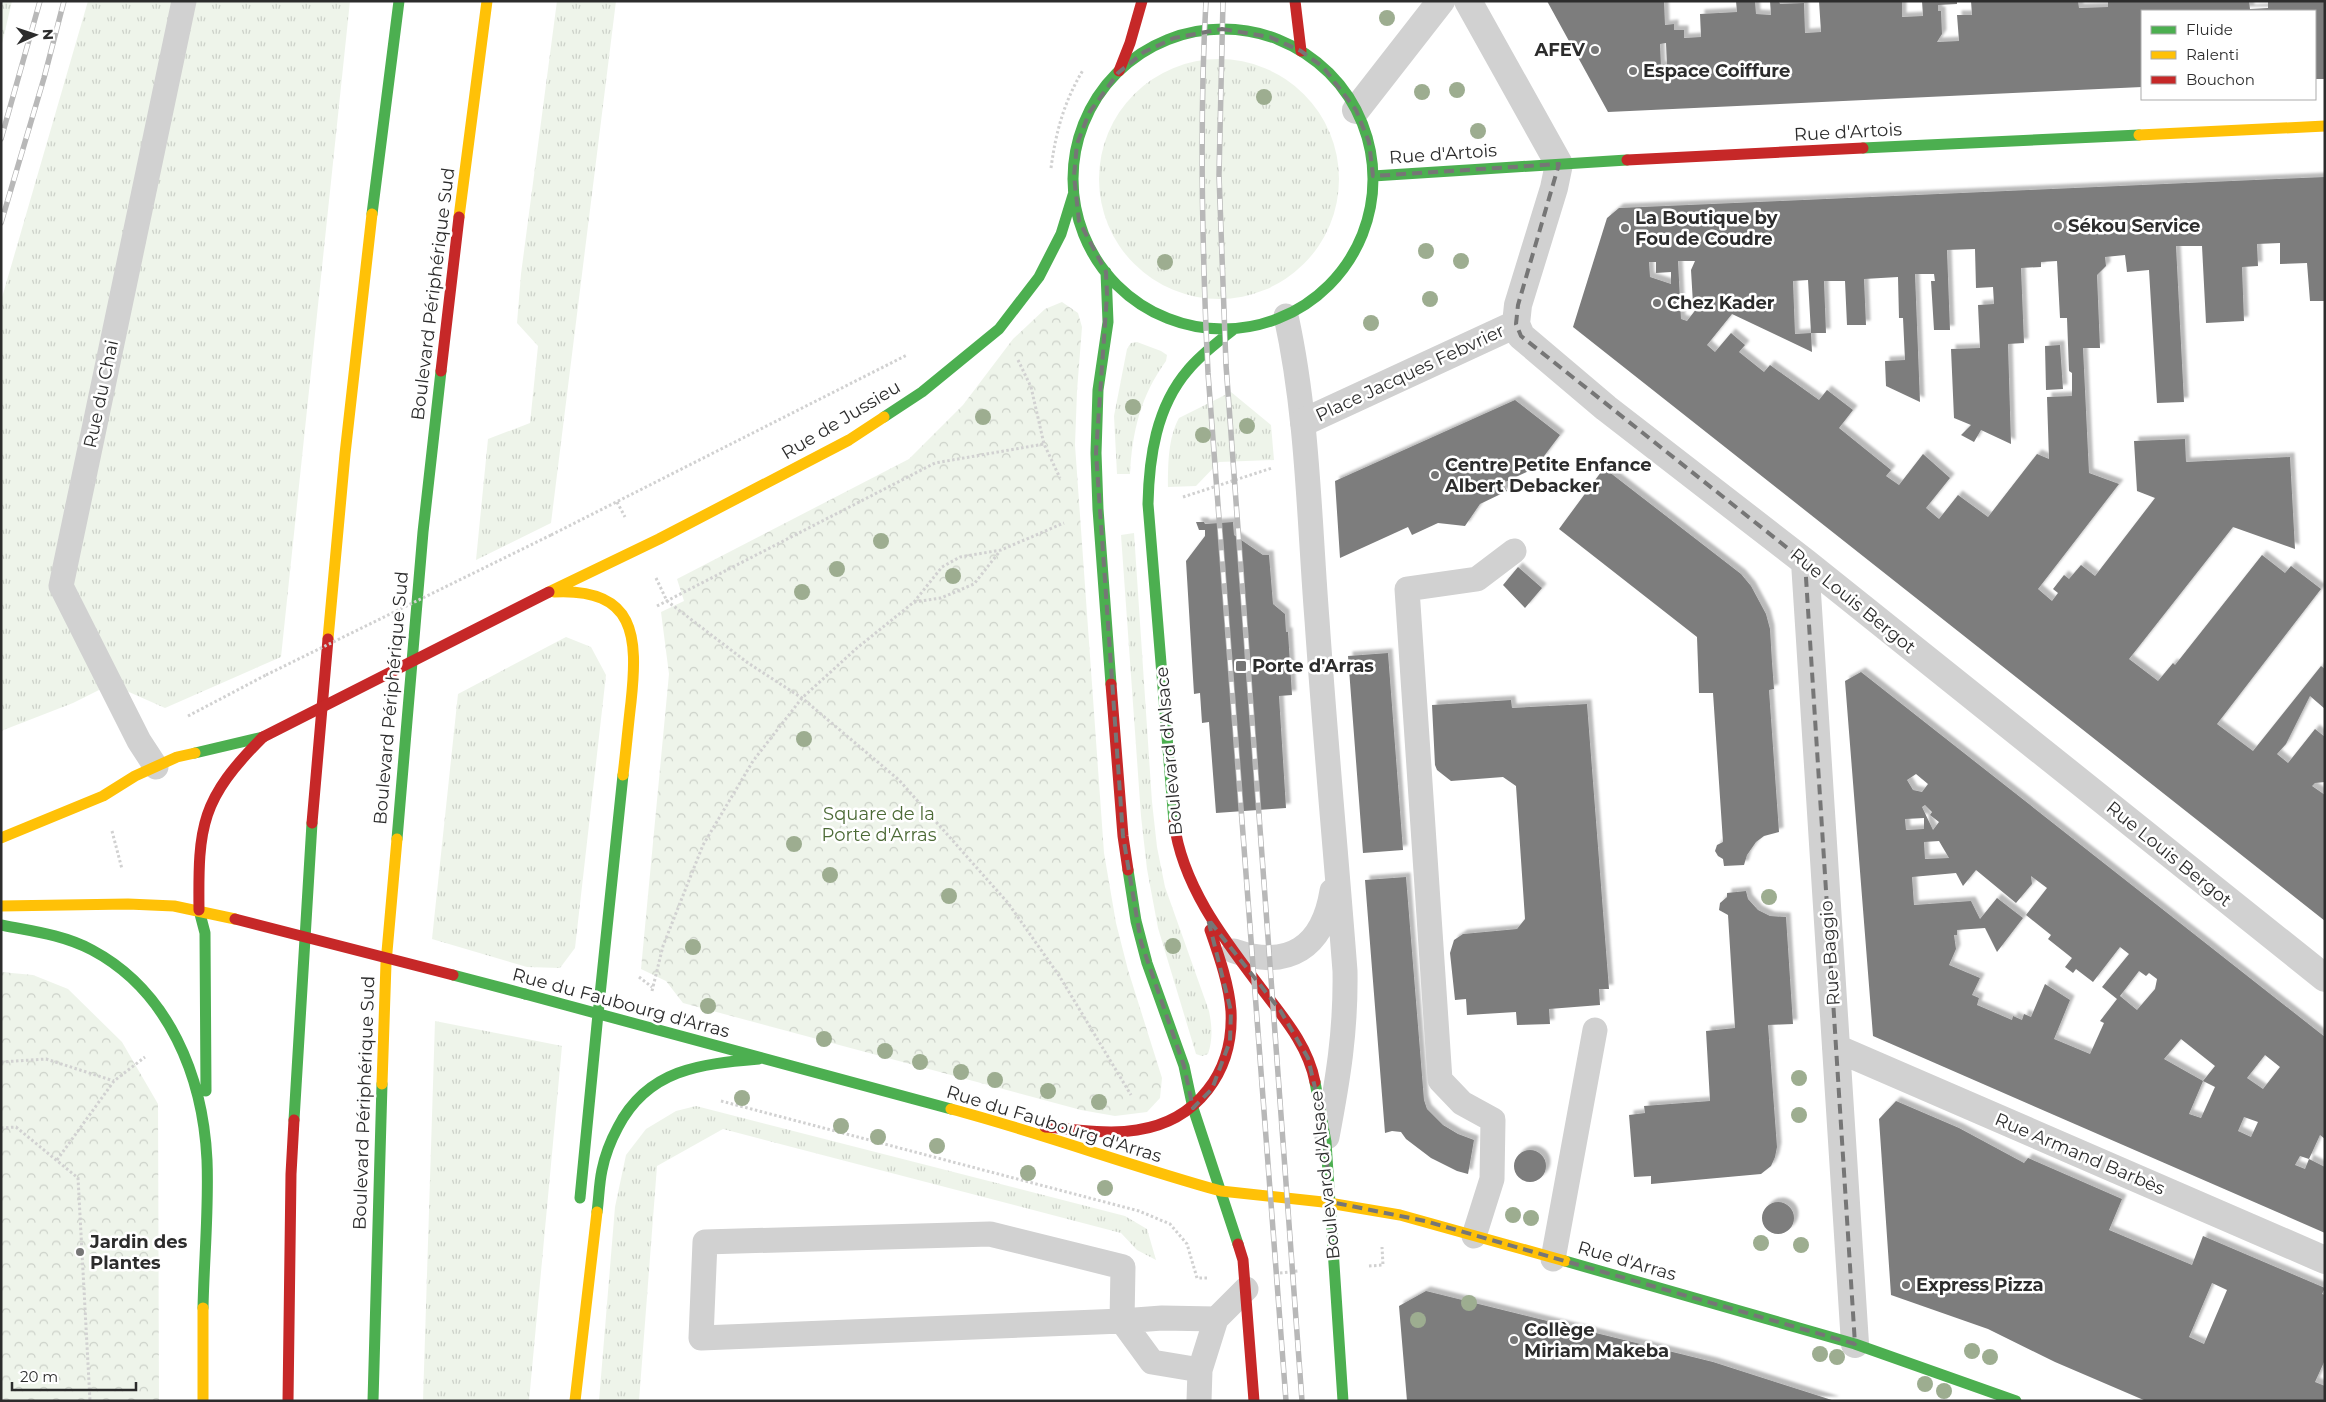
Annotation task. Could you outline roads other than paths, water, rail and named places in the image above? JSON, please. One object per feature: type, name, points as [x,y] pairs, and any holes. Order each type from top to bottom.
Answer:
[{"type":"main road","points":[[288,1401],[291,1174],[311,831],[346,444],[372,212],[399,1]]},
{"type":"main road","name":"Boulevard Périphérique Sud","points":[[373,1401],[386,963],[422,541],[449,296],[487,1]]},
{"type":"main road","points":[[1118,73],[1132,36],[1142,1]]},
{"type":"main road","points":[[1295,1],[1301,51]]},
{"type":"main road","points":[[1206,30],[1254,32],[1301,51],[1332,76],[1356,110],[1369,142],[1373,176],[1370,210],[1366,228],[1351,259],[1340,274],[1316,298],[1286,316],[1261,325],[1234,329],[1202,328],[1161,316],[1125,293],[1106,272],[1084,234],[1074,193],[1075,160],[1083,128],[1097,98],[1118,73],[1136,57],[1158,44],[1206,30]]},
{"type":"main road","name":"Rue d'Artois","points":[[1373,176],[1559,164],[2325,126]]},
{"type":"main road","name":"Rue de Jussieu","points":[[549,592],[659,538],[841,444],[882,420],[922,392],[999,329],[1039,277],[1061,234],[1074,193]]},
{"type":"main road","points":[[1106,272],[1108,322],[1098,390],[1096,453],[1098,509],[1123,836],[1141,942],[1184,1066],[1193,1108],[1243,1260],[1254,1401]]},
{"type":"main road","name":"Boulevard d'Alsace","points":[[1234,329],[1200,356],[1178,385],[1156,432],[1150,460],[1148,504],[1172,805],[1180,853],[1196,891],[1225,941],[1296,1032],[1308,1058],[1317,1088],[1326,1142],[1331,1202],[1343,1401]]},
{"type":"main road","points":[[1,838],[103,796],[177,757],[263,737],[549,592],[584,590],[599,595],[610,602],[623,615],[634,646],[635,662],[579,1213]]},
{"type":"main road","points":[[203,1401],[206,1148],[205,933],[199,910],[201,847],[208,809],[225,779],[263,737]]},
{"type":"main road","points":[[1012,1125],[1137,1130],[1164,1122],[1193,1108],[1212,1089],[1222,1070],[1230,1041],[1231,1012],[1212,936],[1196,891]]},
{"type":"main road","name":"Rue du Faubourg d'Arras","points":[[1,906],[128,904],[174,906],[199,910],[525,994],[1012,1125],[1151,1172],[1221,1191]]},
{"type":"main road","points":[[1,925],[48,934],[92,950],[128,974],[149,995],[170,1023],[188,1060],[206,1148]]},
{"type":"main road","points":[[575,1401],[602,1169],[608,1146],[618,1125],[630,1108],[662,1077],[693,1066],[759,1058]]},
{"type":"main road","name":"Rue d'Arras","points":[[1221,1191],[1331,1202],[1403,1215],[1855,1344],[2016,1401]]},
{"type":"street","points":[[1356,110],[1441,1]]},
{"type":"street","points":[[1468,1],[1559,164],[1554,188],[1518,305],[1516,324]]},
{"type":"street","name":"Place Jacques Febvrier","points":[[1304,422],[1516,324]]},
{"type":"street","name":"Rue Louis Bergot","points":[[1516,324],[1521,336],[1538,352],[1805,562],[2325,978]]},
{"type":"street","name":"Rue Baggio","points":[[1805,562],[1855,1344]]},
{"type":"street","name":"Rue Armand Barbès","points":[[1836,1048],[2325,1260]]},
{"type":"lane","name":"Rue du Chai","points":[[156,767],[139,741],[61,586],[184,1]]},
{"type":"lane","points":[[1286,316],[1295,356],[1304,422],[1346,999],[1341,1062],[1326,1142]]},
{"type":"lane","points":[[1474,1236],[1492,1179],[1493,1120],[1462,1103],[1440,1080],[1407,589],[1477,579],[1514,551]]},
{"type":"lane","points":[[1234,952],[1257,958],[1279,956],[1300,949],[1311,941],[1320,931],[1326,920],[1336,869]]},
{"type":"lane","points":[[1553,1258],[1595,1030]]},
{"type":"lane","points":[[1200,1370],[1152,1362],[1122,1321],[1123,1267],[990,1234],[705,1242],[701,1338],[1122,1321],[1162,1318],[1216,1319]]},
{"type":"lane","points":[[1199,1401],[1200,1370],[1216,1319],[1246,1289]]},
{"type":"railway","points":[[1,139],[40,1]]},
{"type":"railway","points":[[1,223],[44,78],[64,1]]},
{"type":"railway","points":[[1206,1],[1202,187],[1208,373],[1286,1401]]},
{"type":"railway","points":[[1223,1],[1219,175],[1226,365],[1302,1401]]},
{"type":"place","name":"AFEV","points":[[1595,50]]},
{"type":"place","name":"Espace Coiffure","points":[[1633,71]]},
{"type":"place","name":"Sékou Service","points":[[2058,226]]},
{"type":"place","name":"La Boutique by Fou de Coudre","points":[[1625,228]]},
{"type":"place","name":"Chez Kader","points":[[1657,303]]},
{"type":"place","name":"Centre Petite Enfance Albert Debacker","points":[[1435,475]]},
{"type":"place","name":"Porte d'Arras","points":[[1241,666]]},
{"type":"place","name":"Jardin des Plantes","points":[[80,1252]]},
{"type":"place","name":"Express Pizza","points":[[1906,1285]]},
{"type":"place","name":"Collège Miriam Makeba","points":[[1514,1340]]},
{"type":"park label","name":"Square de la Porte d'Arras","points":[[879,824]]}]
